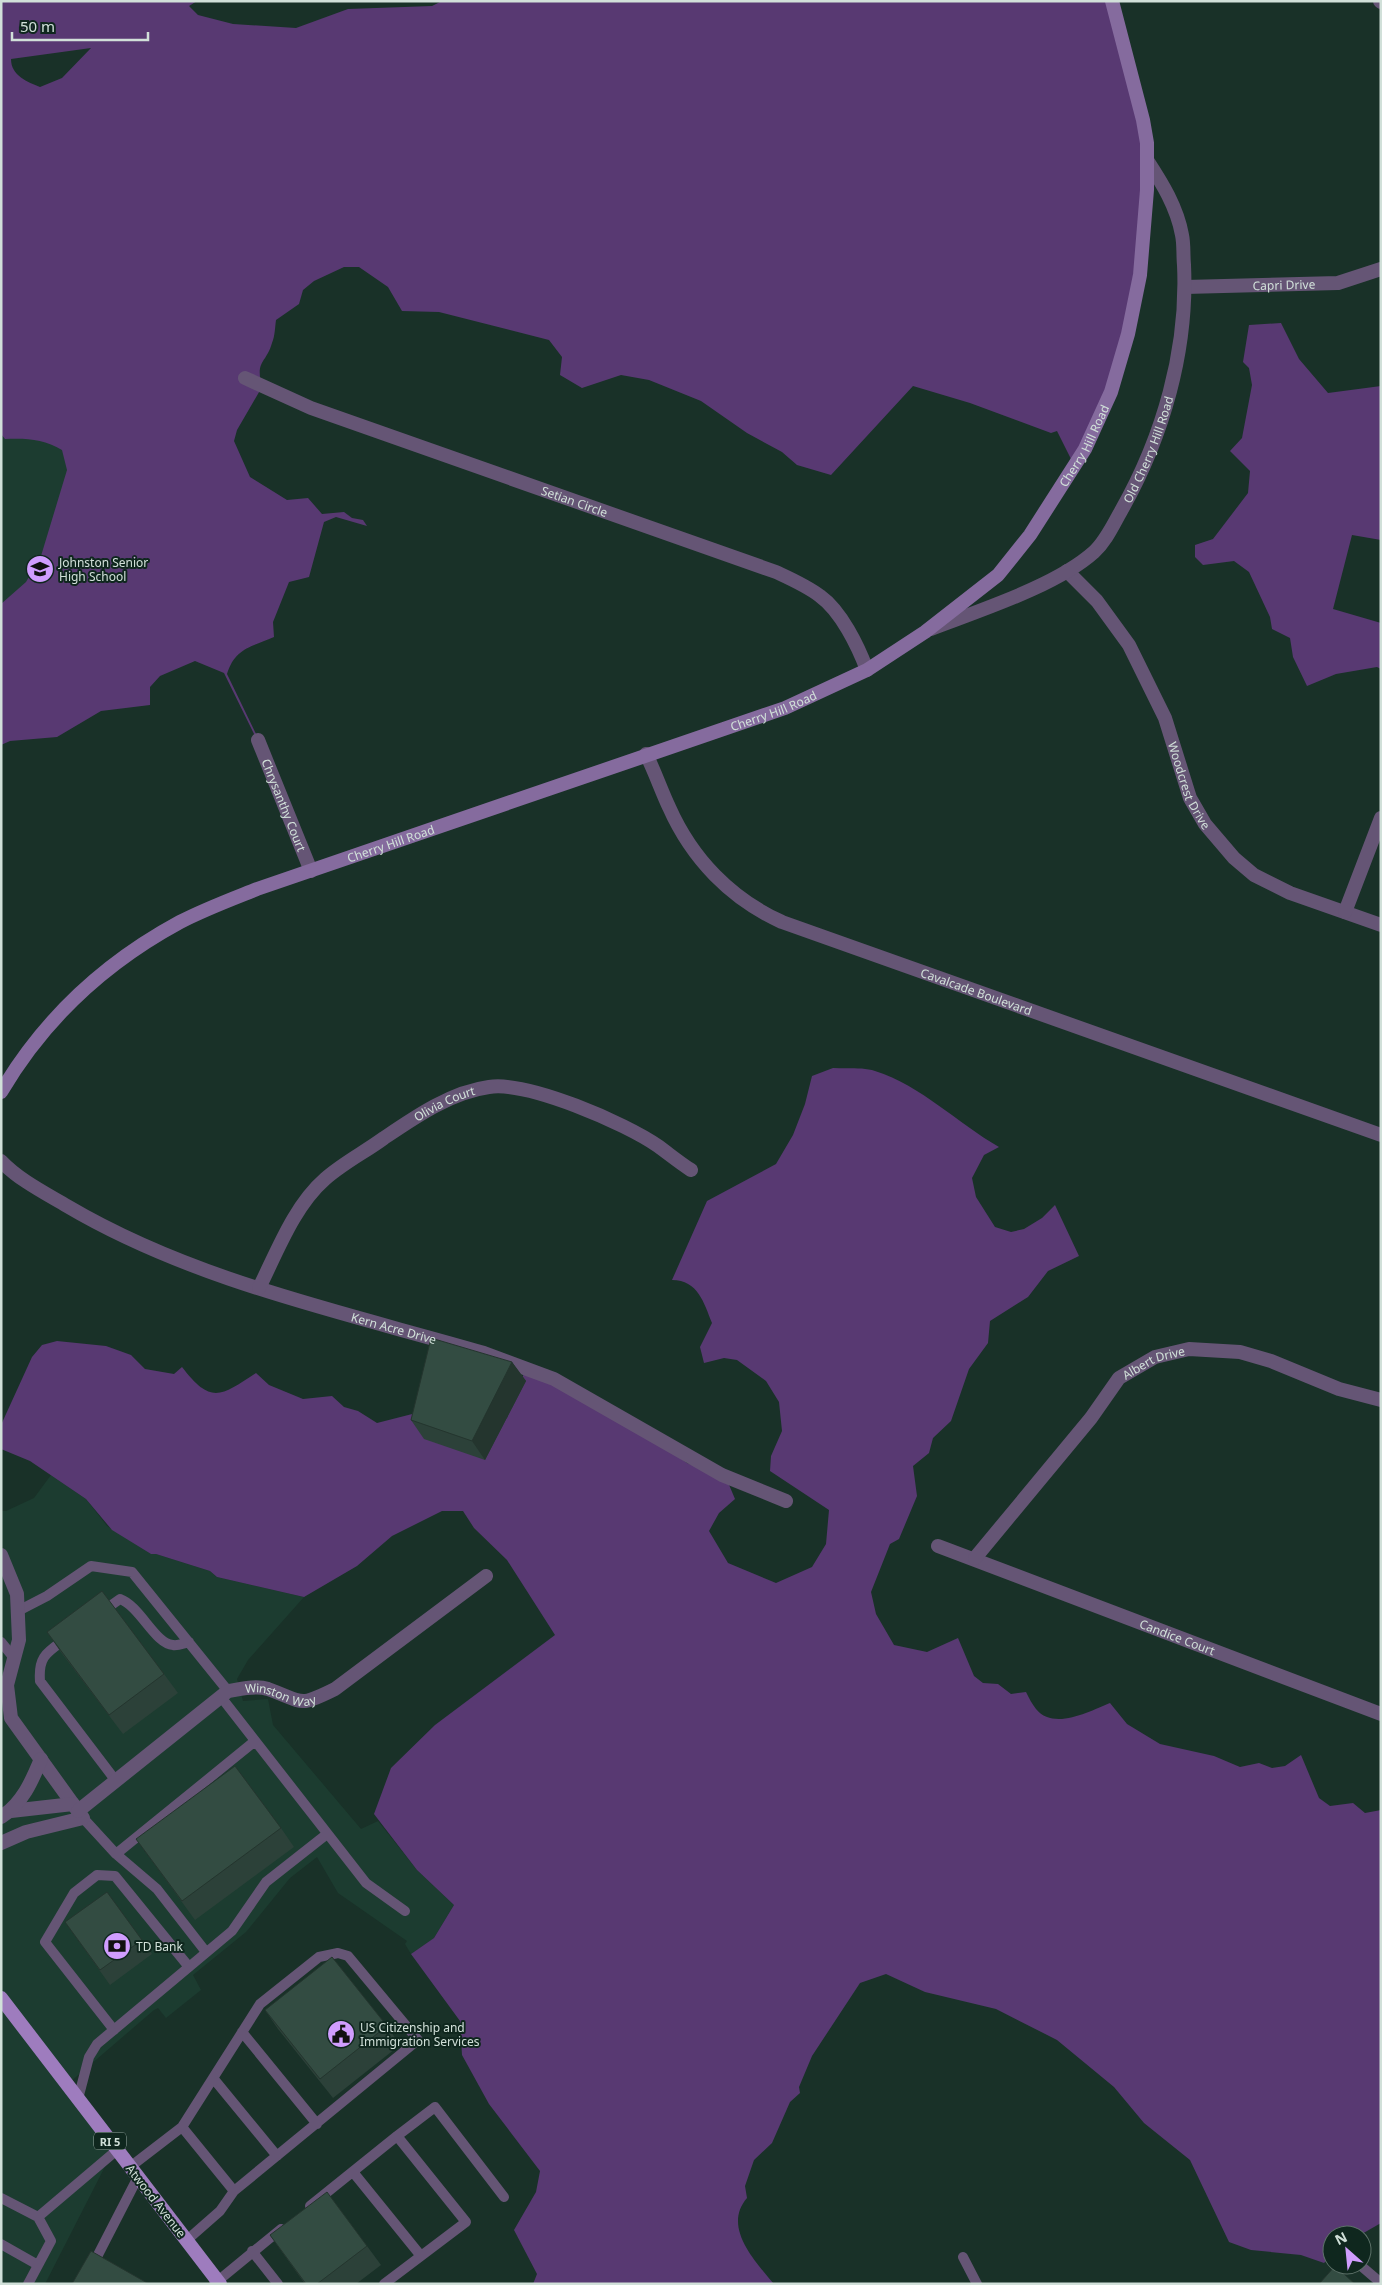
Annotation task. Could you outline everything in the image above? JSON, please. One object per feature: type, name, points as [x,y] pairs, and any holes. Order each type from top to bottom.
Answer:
[{"type":"main road","name":"Cherry Hill Road","points":[[1,1092],[26,1054],[60,1012],[112,966],[182,921],[257,889],[646,754],[785,708],[867,670],[925,632],[998,575],[1030,535],[1085,449],[1111,392],[1130,326],[1143,254],[1147,160],[1143,120],[1112,1]]},
{"type":"main road","name":"Atwood Avenue","points":[[1,1998],[217,2282]]},
{"type":"street","name":"Old Cherry Hill Road","points":[[925,632],[1002,601],[1067,571],[1095,551],[1106,538],[1130,495],[1145,463],[1172,383],[1183,331],[1185,287],[1182,236],[1176,212],[1147,160]]},
{"type":"street","name":"Capri Drive","points":[[1185,287],[1338,283],[1381,269]]},
{"type":"street","name":"Setian Circle","points":[[245,378],[311,408],[776,572],[807,587],[832,606],[855,644],[867,670]]},
{"type":"street","name":"Woodcrest Drive","points":[[1067,571],[1097,601],[1129,644],[1165,718],[1187,791],[1205,824],[1234,858],[1254,875],[1290,893],[1381,925]]},
{"type":"street","name":"Chrysanthy Court","points":[[258,740],[311,871]]},
{"type":"street","name":"Cavalcade Boulevard","points":[[646,754],[669,807],[693,850],[717,878],[745,904],[762,913],[791,926],[1381,1135]]},
{"type":"street","points":[[1344,912],[1381,818]]},
{"type":"street","name":"Olivia Court","points":[[259,1288],[302,1208],[325,1178],[407,1122],[466,1092],[490,1087],[518,1088],[551,1096],[635,1133],[657,1145],[691,1170]]},
{"type":"street","name":"Kern Acre Drive","points":[[1,1161],[38,1190],[125,1239],[259,1288],[484,1353],[522,1366],[564,1384],[722,1475],[786,1500]]},
{"type":"street","name":"Albert Drive","points":[[975,1558],[1091,1418],[1119,1378],[1155,1357],[1189,1349],[1240,1352],[1271,1361],[1339,1388],[1381,1400]]},
{"type":"street","points":[[938,1546],[975,1558]]},
{"type":"street","points":[[1,1555],[17,1594],[19,1640],[4,1688],[11,1718],[78,1811]]},
{"type":"street","name":"Candice Court","points":[[975,1558],[1381,1714]]},
{"type":"street","name":"Winston Way","points":[[225,1694],[254,1688],[267,1689],[296,1702],[311,1701],[335,1689],[486,1576]]},
{"type":"street","points":[[1,1843],[78,1811],[225,1694]]},
{"type":"street","points":[[6,1814],[31,1784],[41,1759]]},
{"type":"street","points":[[6,1814],[78,1811]]},
{"type":"lane","points":[[18,1611],[47,1596],[91,1566],[132,1572],[189,1642],[255,1741],[366,1884],[405,1911]]},
{"type":"lane","points":[[97,1616],[120,1599],[129,1603],[163,1641],[172,1646],[189,1642]]},
{"type":"lane","points":[[75,1632],[45,1654],[39,1667],[40,1681],[116,1781]]},
{"type":"lane","points":[[1,1642],[14,1658]]},
{"type":"lane","points":[[116,1854],[255,1741]]},
{"type":"lane","points":[[78,1811],[116,1854],[158,1889],[206,1952]]},
{"type":"lane","points":[[78,2100],[89,2057],[97,2044],[232,1931],[266,1882],[327,1834]]},
{"type":"lane","points":[[114,2030],[45,1942],[74,1893],[97,1875],[115,1876],[189,1967]]},
{"type":"lane","points":[[83,2284],[134,2172],[182,2127],[260,2004],[319,1957],[338,1953],[348,1956],[356,1962],[418,2040],[234,2191],[220,2211],[186,2240]]},
{"type":"lane","points":[[242,2032],[317,2124]]},
{"type":"lane","points":[[213,2078],[277,2156]]},
{"type":"lane","points":[[217,2282],[252,2251],[434,2107],[504,2197]]},
{"type":"lane","points":[[182,2127],[234,2191]]},
{"type":"lane","points":[[384,2284],[466,2222],[397,2136]]},
{"type":"lane","points":[[38,2217],[117,2150]]},
{"type":"lane","points":[[353,2172],[421,2256]]},
{"type":"lane","points":[[1,2198],[38,2217],[51,2241],[28,2284]]},
{"type":"lane","points":[[1,2244],[38,2265]]},
{"type":"lane","points":[[252,2251],[278,2284]]},
{"type":"lane","points":[[963,2257],[977,2284]]},
{"type":"shaded area","points":[[1,1],[197,1],[189,6],[198,15],[233,24],[296,28],[348,9],[432,6],[442,1],[1113,1],[1143,118],[1146,208],[1112,389],[1074,465],[1057,431],[1051,433],[970,403],[913,386],[831,475],[797,465],[782,452],[747,433],[701,401],[649,380],[621,375],[582,388],[560,375],[562,357],[549,340],[439,312],[402,311],[388,287],[359,267],[344,267],[314,281],[303,290],[299,304],[276,320],[270,350],[261,367],[260,378],[262,387],[237,430],[234,441],[250,477],[287,500],[308,498],[322,514],[344,512],[352,518],[363,520],[367,526],[336,517],[324,522],[309,577],[289,582],[273,622],[274,637],[251,646],[239,654],[230,665],[227,674],[257,736],[257,740],[224,673],[195,661],[160,676],[150,687],[150,705],[101,711],[57,737],[10,741],[1,745],[1,604],[26,582],[41,556],[67,470],[62,450],[55,446],[35,440],[5,439],[1,434]],"holes":[[[91,48],[62,78],[40,87],[17,74],[11,59]]]},
{"type":"shaded area","points":[[1281,323],[1299,359],[1328,393],[1381,386],[1381,540],[1352,535],[1333,609],[1381,623],[1381,669],[1377,667],[1336,674],[1307,686],[1293,657],[1290,638],[1272,629],[1270,617],[1249,572],[1234,561],[1203,565],[1195,557],[1195,545],[1213,539],[1248,493],[1250,471],[1230,451],[1242,438],[1252,385],[1249,368],[1243,362],[1249,325]]},
{"type":"shaded area","name":"Johnston Senior High School","points":[[1,426],[122,456],[1,682]]},
{"type":"shaded area","points":[[833,1068],[870,1070],[892,1078],[924,1095],[999,1147],[984,1155],[972,1178],[976,1197],[995,1227],[1011,1232],[1024,1229],[1042,1218],[1055,1205],[1079,1256],[1048,1271],[1028,1297],[990,1321],[988,1343],[969,1369],[951,1421],[933,1438],[929,1453],[913,1466],[917,1496],[899,1539],[890,1544],[871,1592],[876,1614],[894,1645],[927,1652],[958,1638],[974,1676],[983,1683],[998,1684],[1011,1694],[1026,1692],[1036,1709],[1044,1715],[1062,1719],[1083,1714],[1110,1703],[1127,1724],[1160,1744],[1214,1756],[1240,1767],[1259,1763],[1272,1768],[1285,1766],[1301,1755],[1319,1798],[1330,1806],[1353,1803],[1365,1813],[1381,1810],[1381,2223],[1372,2228],[1372,2225],[1322,2225],[1322,2262],[1301,2255],[1251,2250],[1229,2242],[1190,2160],[1144,2123],[1114,2087],[1057,2040],[996,2009],[925,1992],[886,1974],[860,1983],[812,2056],[799,2087],[800,2093],[790,2102],[772,2143],[754,2160],[745,2186],[747,2198],[740,2209],[738,2220],[744,2243],[758,2265],[774,2284],[533,2284],[537,2274],[514,2230],[536,2192],[540,2171],[489,2104],[462,2055],[460,2021],[411,1954],[434,1938],[454,1905],[417,1870],[374,1814],[391,1768],[435,1725],[555,1635],[507,1560],[474,1528],[463,1511],[442,1511],[392,1536],[357,1566],[304,1597],[217,1577],[210,1571],[151,1554],[112,1530],[86,1499],[30,1461],[1,1449],[1,1425],[32,1357],[42,1345],[57,1341],[106,1346],[131,1355],[145,1369],[174,1374],[182,1367],[192,1379],[209,1392],[225,1391],[256,1373],[269,1385],[303,1399],[332,1396],[344,1407],[358,1411],[377,1423],[420,1412],[490,1428],[507,1418],[526,1368],[629,1422],[687,1463],[727,1480],[735,1499],[719,1513],[709,1531],[728,1563],[776,1583],[812,1567],[826,1544],[829,1510],[770,1471],[771,1456],[782,1431],[779,1402],[766,1381],[737,1360],[724,1358],[704,1363],[700,1347],[712,1323],[703,1301],[694,1288],[681,1281],[672,1280],[707,1201],[776,1164],[793,1135],[805,1104],[812,1076]]},
{"type":"shaded area","points":[[51,1475],[86,1499],[107,1526],[151,1554],[210,1571],[217,1577],[304,1597],[248,1660],[237,1679],[243,1701],[268,1699],[273,1725],[361,1829],[378,1821],[417,1870],[454,1905],[434,1938],[411,1954],[405,1944],[407,1941],[338,1893],[317,1857],[290,1878],[246,1932],[193,1975],[201,1990],[166,2018],[158,2008],[154,2010],[69,2083],[116,2145],[45,2284],[1,2284],[1,1511],[6,1511],[34,1498]]},
{"type":"building","points":[[431,1338],[512,1362],[472,1441],[411,1420]]},
{"type":"building","points":[[102,1591],[164,1674],[109,1715],[47,1632]]},
{"type":"building","points":[[235,1766],[281,1828],[182,1901],[136,1839]]},
{"type":"building","points":[[107,1892],[142,1940],[100,1970],[65,1922]]},
{"type":"building","points":[[332,1957],[387,2026],[320,2079],[265,2010]]},
{"type":"building","points":[[327,2192],[367,2246],[317,2284],[306,2284],[270,2235]]},
{"type":"building","points":[[91,2251],[149,2284],[72,2284]]},
{"type":"building","points":[[1327,2275],[1345,2275],[1355,2284],[1319,2284]]},
{"type":"place","name":"Johnston Senior High School","points":[[40,569]]},
{"type":"place","name":"TD Bank","points":[[117,1946]]},
{"type":"place","name":"US Citizenship and Immigration Services","points":[[341,2034]]}]
